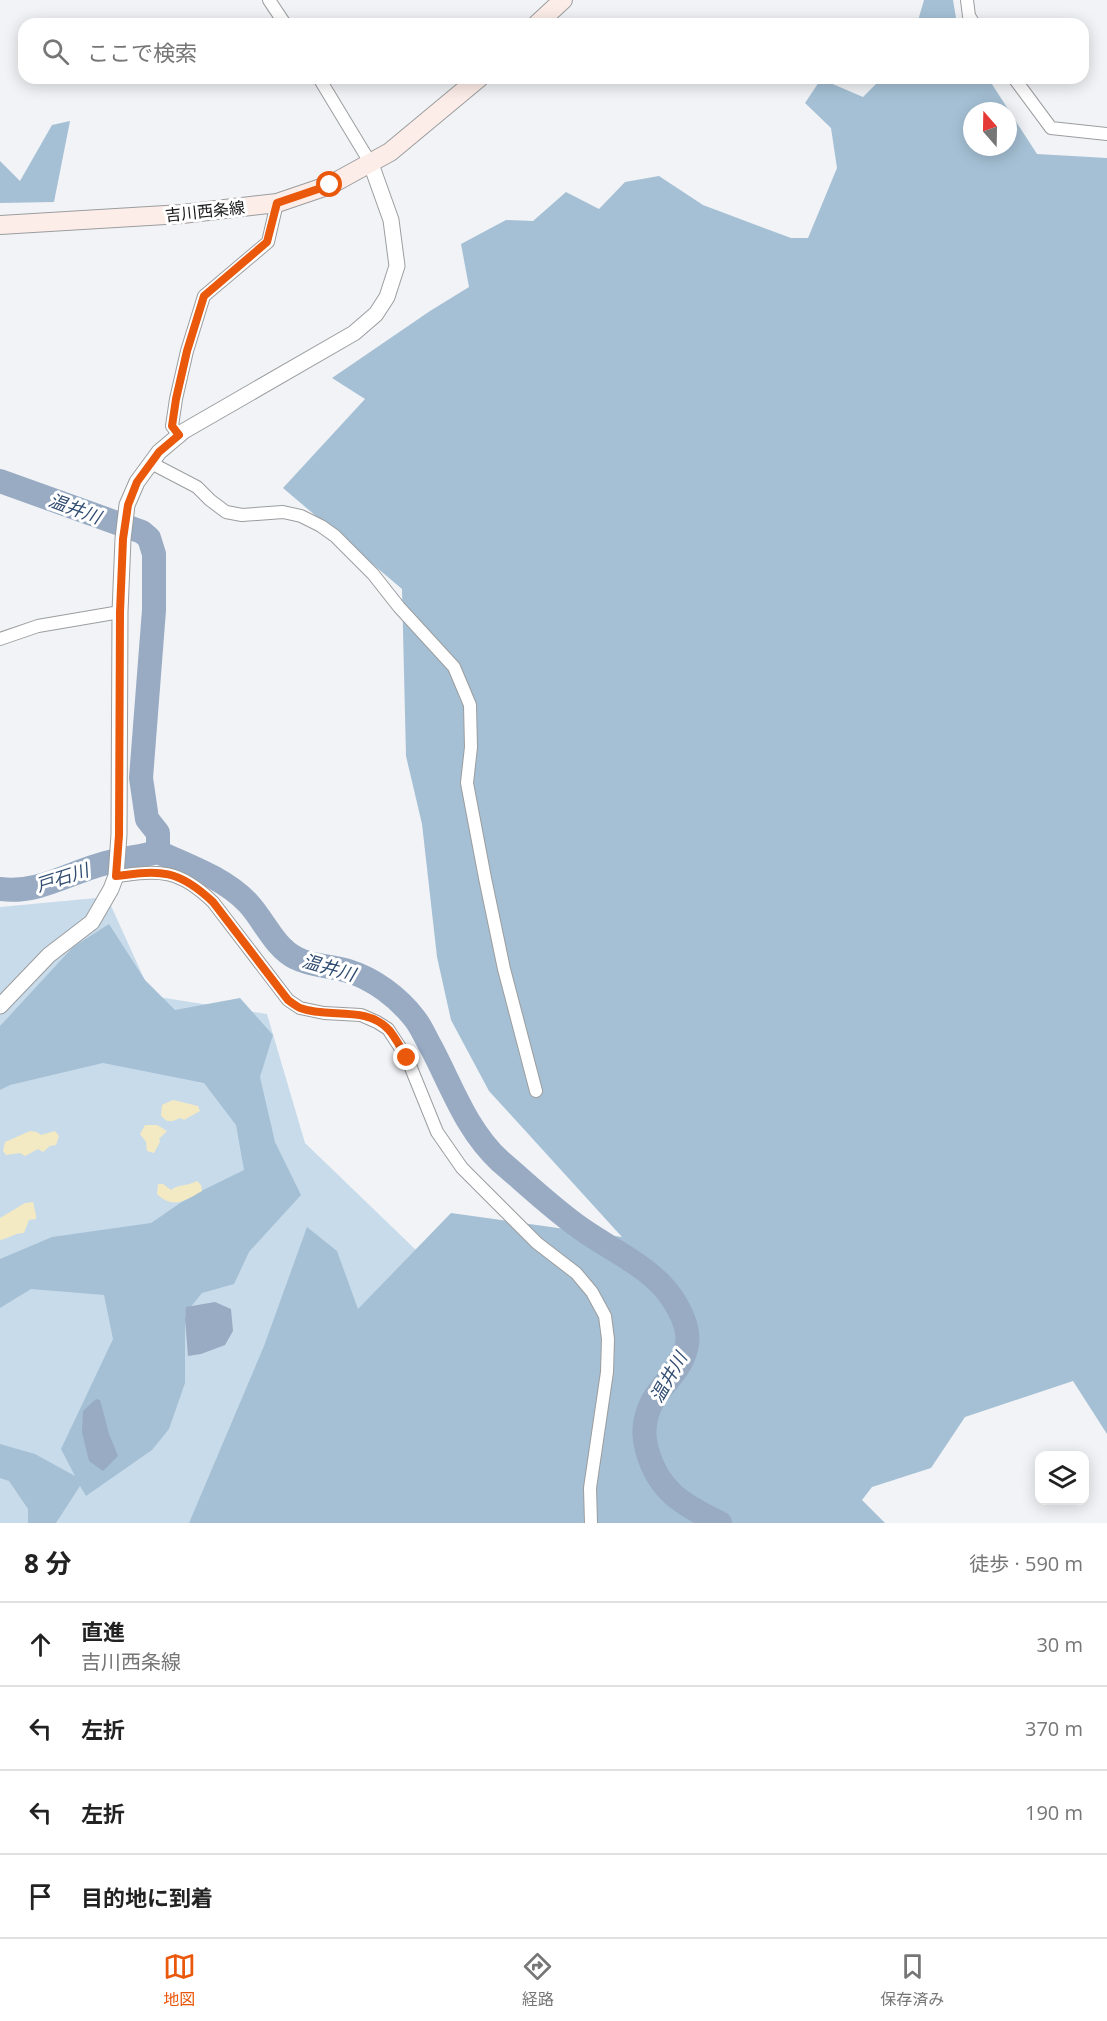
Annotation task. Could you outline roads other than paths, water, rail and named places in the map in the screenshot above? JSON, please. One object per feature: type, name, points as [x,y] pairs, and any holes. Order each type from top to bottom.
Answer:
[{"type":"main road","points":[[544,18],[563,0]]},
{"type":"main road","name":"吉川西条線","points":[[0,225],[182,214],[277,203],[330,185],[371,164],[390,152],[473,84]]},
{"type":"street","points":[[269,0],[281,18]]},
{"type":"street","points":[[968,0],[970,18]]},
{"type":"street","points":[[0,1006],[49,955],[92,922],[111,890],[116,876],[119,842],[120,612],[123,539],[127,510],[137,482],[159,452],[179,435],[354,333],[376,314],[387,297],[398,266],[391,220],[371,164],[323,84]]},
{"type":"street","points":[[1018,84],[1051,128],[1107,134]]},
{"type":"street","points":[[179,435],[172,426],[176,399],[193,328],[204,296],[267,242],[277,203]]},
{"type":"street","points":[[151,463],[197,487],[226,512],[242,515],[283,512],[301,516],[321,526],[335,536],[373,574],[399,607],[454,668],[470,705],[471,747],[467,783],[483,867],[504,969],[536,1091]]},
{"type":"street","points":[[0,639],[38,626],[120,612]]},
{"type":"street","points":[[116,876],[151,871],[173,875],[187,882],[202,891],[213,902],[288,1000],[308,1010],[361,1015],[388,1029],[407,1058],[437,1132],[462,1168],[537,1243],[576,1274],[592,1292],[605,1316],[609,1339],[590,1488],[591,1523]]},
{"type":"waterway","name":"温井川","points":[[0,481],[142,532],[149,538],[154,554],[154,610],[141,778],[147,819],[158,833],[158,852]]},
{"type":"waterway","name":"温井川","points":[[158,852],[206,873],[239,894],[254,910],[281,947],[296,958],[358,974],[393,996],[420,1026],[461,1108],[488,1149],[562,1214],[643,1269],[664,1287],[682,1316],[687,1343],[680,1364],[649,1408],[645,1426],[645,1444],[652,1464],[665,1486],[684,1503],[720,1523]]},
{"type":"waterway","name":"戸石川","points":[[0,889],[26,889],[106,863],[158,852]]}]
